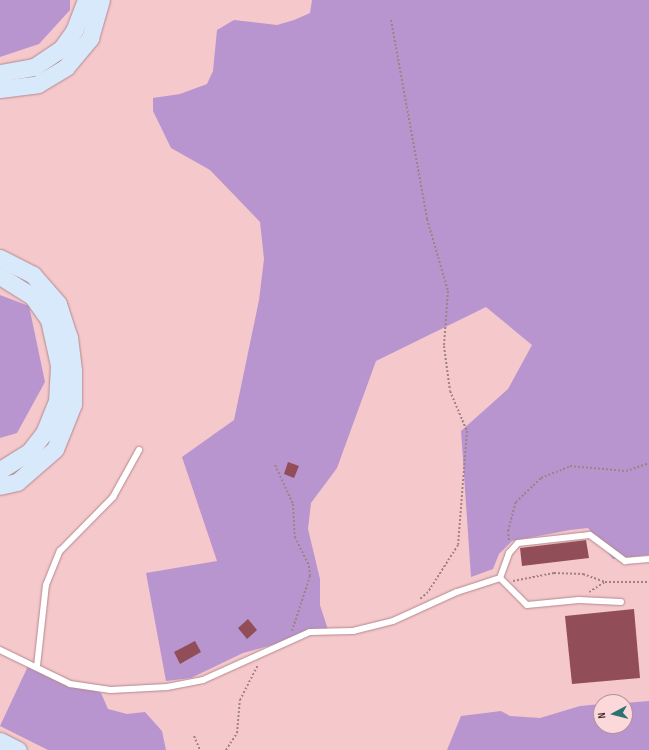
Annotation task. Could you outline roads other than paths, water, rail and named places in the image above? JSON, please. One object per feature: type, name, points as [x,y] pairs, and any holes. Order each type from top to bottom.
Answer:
[{"type":"main road","points":[[0,73],[34,67],[62,48],[74,31],[86,0]]},
{"type":"main road","points":[[0,89],[38,84],[66,67],[90,38],[101,0]]},
{"type":"main road","points":[[0,258],[32,275],[58,304],[70,337],[73,370],[73,404],[55,449],[17,482],[0,486]]},
{"type":"main road","points":[[0,276],[33,298],[49,320],[59,365],[57,401],[44,433],[29,452],[0,470]]},
{"type":"main road","points":[[0,741],[18,750]]},
{"type":"lane","points":[[37,666],[46,585],[60,551],[113,497],[138,450]]},
{"type":"lane","points":[[502,580],[512,547],[590,535],[625,561],[649,559]]},
{"type":"lane","points":[[0,650],[37,666],[70,684],[111,690],[167,688],[204,680],[310,632],[353,631],[393,621],[502,580]]},
{"type":"lane","points":[[502,580],[527,604],[579,600],[621,602]]}]
